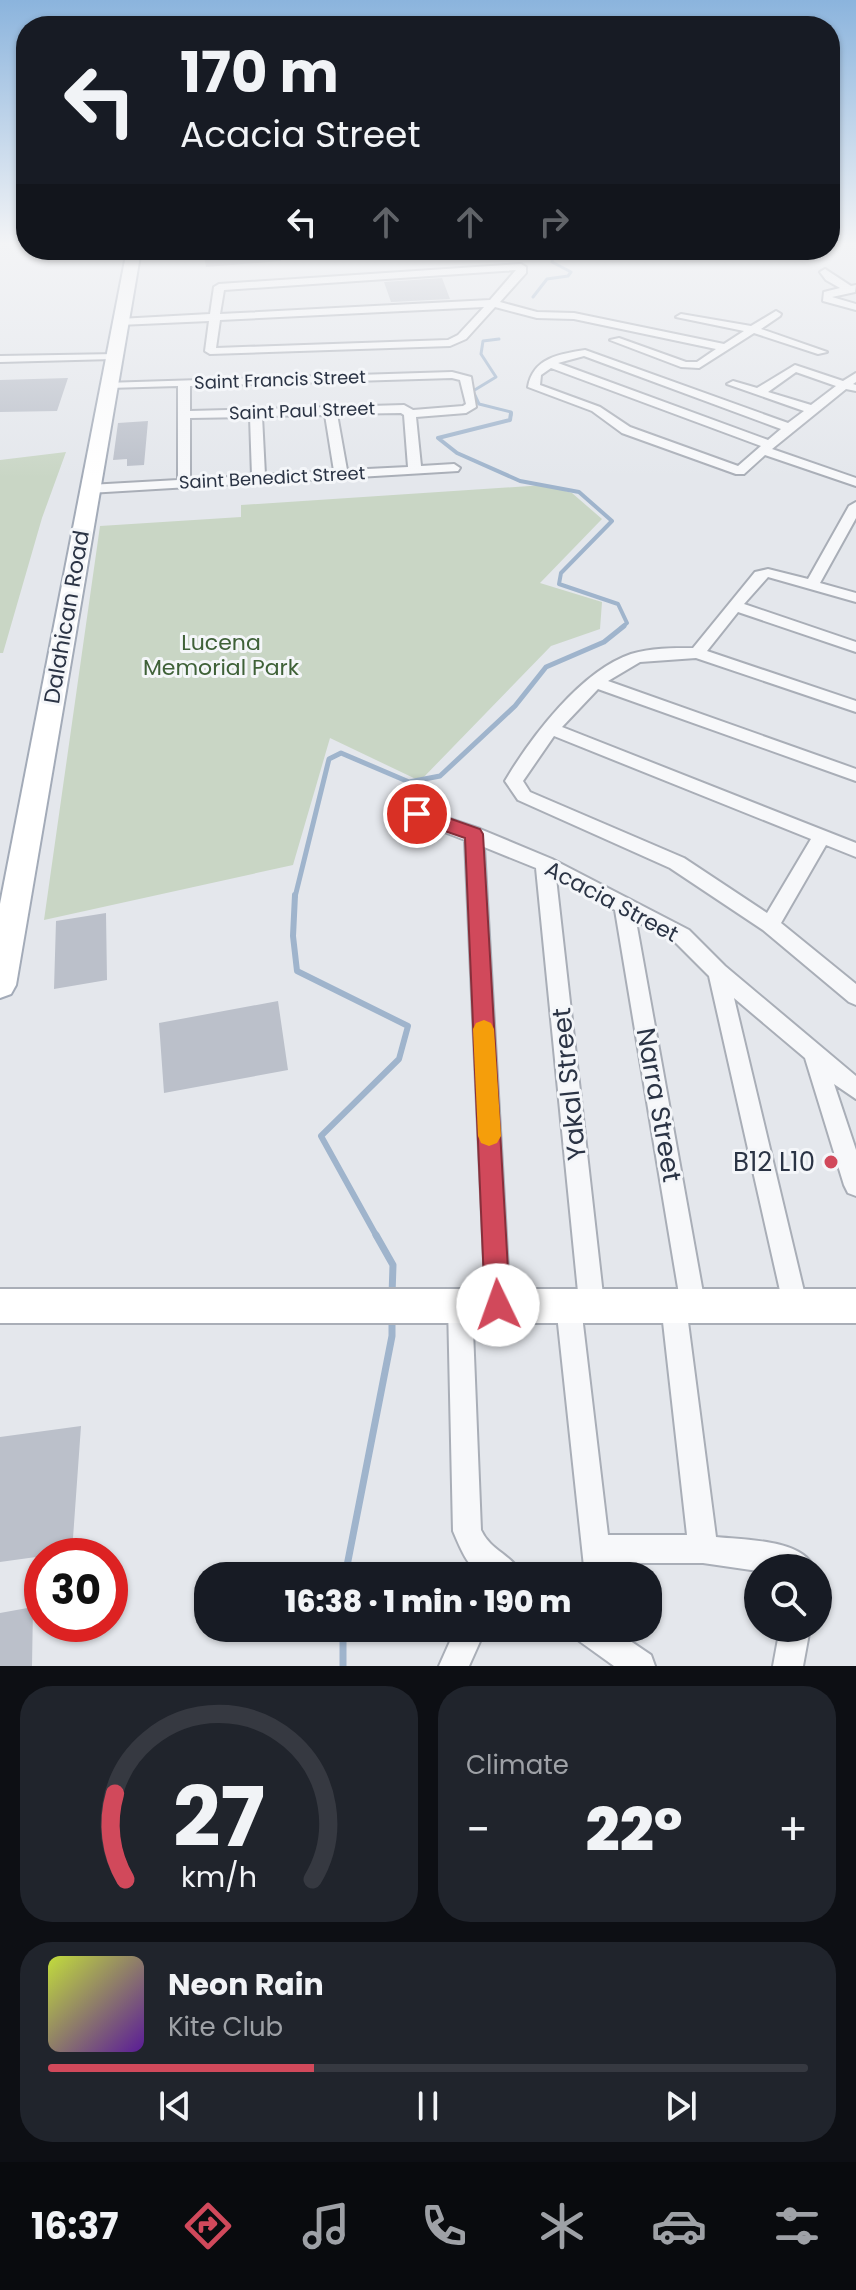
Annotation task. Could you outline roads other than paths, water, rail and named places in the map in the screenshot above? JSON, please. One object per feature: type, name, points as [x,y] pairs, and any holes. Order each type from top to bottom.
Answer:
[{"type":"main road","name":"Dalahican Road","points":[[0,985],[119,323]]},
{"type":"street","points":[[214,323],[210,351],[450,343],[462,337],[475,323]]},
{"type":"street","points":[[606,323],[723,347]]},
{"type":"street","points":[[715,323],[752,329],[822,352]]},
{"type":"street","points":[[615,340],[692,366],[703,363],[762,323]]},
{"type":"street","points":[[790,428],[585,353],[560,357],[547,363],[536,374],[534,387],[596,409],[626,430],[740,471],[813,410],[850,387],[856,376]]},
{"type":"street","points":[[0,359],[113,356]]},
{"type":"street","points":[[547,363],[856,482]]},
{"type":"street","points":[[758,393],[795,368],[850,387]]},
{"type":"street","name":"Saint Francis Street","points":[[108,385],[452,375]]},
{"type":"street","name":"Saint Paul Street","points":[[184,415],[387,408],[404,409],[410,414],[446,413],[472,405],[465,377],[452,375]]},
{"type":"street","points":[[184,383],[184,483]]},
{"type":"street","points":[[733,384],[813,410]]},
{"type":"street","points":[[330,410],[341,474]]},
{"type":"street","points":[[256,413],[259,479]]},
{"type":"street","points":[[410,414],[415,470]]},
{"type":"street","name":"Saint Benedict Street","points":[[89,489],[454,468]]},
{"type":"street","points":[[812,585],[856,506]]},
{"type":"street","points":[[838,538],[856,543]]},
{"type":"street","points":[[697,653],[760,575],[768,573],[856,598]]},
{"type":"street","points":[[737,607],[856,647]]},
{"type":"street","points":[[856,707],[697,653],[632,658],[595,682],[551,729],[514,781],[524,796],[677,863],[770,925],[856,996]]},
{"type":"street","points":[[595,682],[856,775]]},
{"type":"street","points":[[551,729],[856,850]]},
{"type":"street","name":"Acacia Street","points":[[417,814],[545,864],[682,936],[718,972],[856,1089]]},
{"type":"street","points":[[474,834],[498,1305]]},
{"type":"street","points":[[770,925],[822,836]]},
{"type":"street","name":"Yakal Street","points":[[545,864],[598,1562]]},
{"type":"street","name":"Narra Street","points":[[624,906],[683,1304],[703,1549]]},
{"type":"street","points":[[718,972],[795,1304]]},
{"type":"street","points":[[813,1051],[856,1185]]},
{"type":"street","points":[[460,1305],[467,1531],[477,1553],[488,1562]]},
{"type":"street","points":[[0,1306],[856,1306]]},
{"type":"street","points":[[598,1562],[703,1549],[744,1555]]},
{"type":"street","points":[[454,1666],[465,1642]]},
{"type":"street","points":[[610,1642],[640,1666]]},
{"type":"street","points":[[788,1666],[792,1642]]},
{"type":"waterway","points":[[499,339],[483,341],[481,354],[496,377],[473,391],[479,404],[511,413]]},
{"type":"waterway","points":[[511,413],[510,420],[438,438],[457,453],[520,481],[579,492],[612,521],[561,573],[559,584],[618,604],[627,623],[621,628]]},
{"type":"waterway","points":[[295,897],[329,759],[341,753],[409,782],[440,776],[515,706],[546,667],[604,642],[624,626]]},
{"type":"waterway","points":[[295,895],[293,936],[297,971],[408,1026],[399,1059],[321,1136],[377,1237]]},
{"type":"waterway","points":[[376,1235],[393,1265],[392,1295]]},
{"type":"waterway","points":[[348,1562],[392,1336],[392,1317]]},
{"type":"waterway","points":[[343,1642],[343,1666]]},
{"type":"place","name":"B12 L10","points":[[831,1162]]},
{"type":"park label","name":"Lucena Memorial Park","points":[[221,654]]}]
